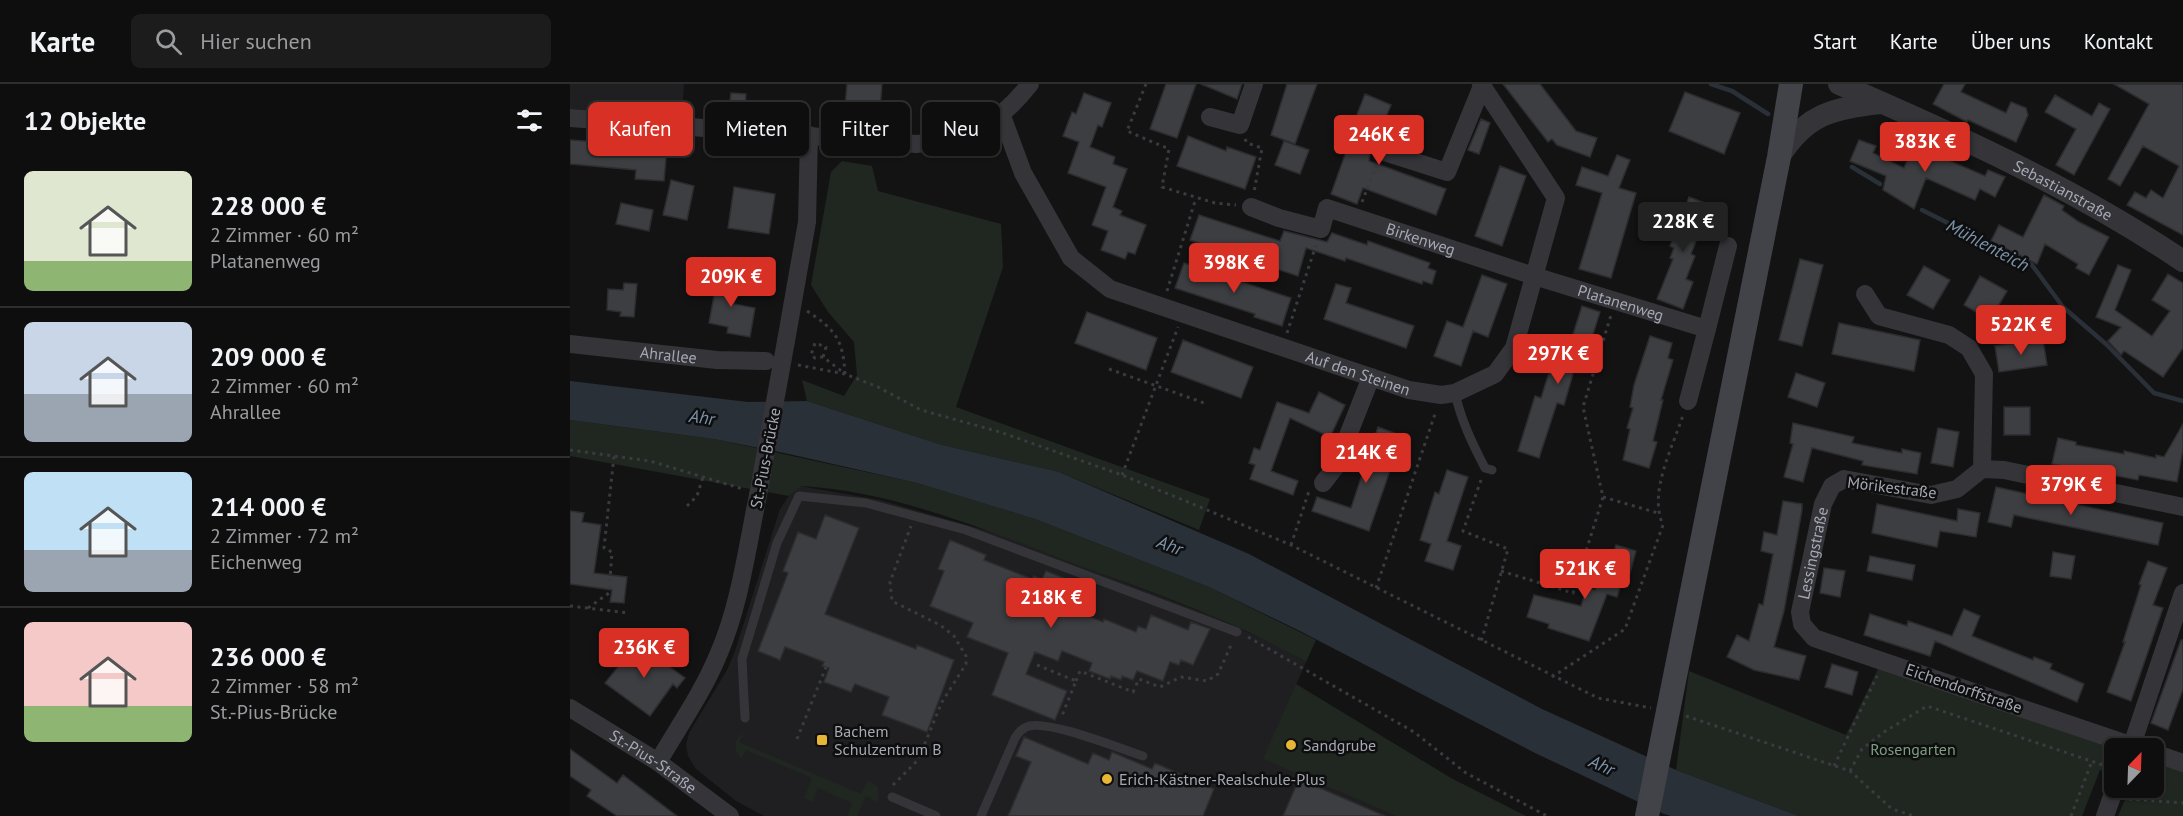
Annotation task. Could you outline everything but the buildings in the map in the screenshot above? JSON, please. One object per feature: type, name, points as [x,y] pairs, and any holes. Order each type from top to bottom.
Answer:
[{"type":"main road","points":[[1647,816],[1660,716],[1779,157],[1791,84]]},
{"type":"street","points":[[809,135],[916,144],[946,142],[966,136],[1002,116],[1030,84]]},
{"type":"street","points":[[1210,117],[1240,126],[1254,84]]},
{"type":"street","name":"Sebastianstraße","points":[[1839,84],[1989,150],[2183,261]]},
{"type":"street","points":[[1381,151],[1447,172],[1481,85]]},
{"type":"street","points":[[1448,394],[1495,374],[1514,348],[1556,198],[1481,85]]},
{"type":"street","points":[[1779,157],[1791,137],[1812,120],[1833,110],[1883,103]]},
{"type":"street","name":"Auf den Steinen","points":[[1002,116],[1023,173],[1071,258],[1110,289],[1409,390],[1448,394]]},
{"type":"street","points":[[570,118],[705,128]]},
{"type":"street","name":"St.-Pius-Brücke","points":[[658,762],[705,684],[720,651],[740,585],[751,492],[794,306],[807,222],[809,156]]},
{"type":"street","points":[[1251,207],[1279,218],[1321,229]]},
{"type":"street","name":"Birkenweg","points":[[1321,229],[1328,208],[1534,276]]},
{"type":"street","points":[[1688,401],[1728,246]]},
{"type":"street","name":"Platanenweg","points":[[1534,276],[1707,329]]},
{"type":"street","points":[[1865,294],[1880,316],[1949,335],[1969,348],[1984,374],[1982,469],[2039,475],[2183,507]]},
{"type":"street","name":"Ahrallee","points":[[570,344],[717,360],[766,361]]},
{"type":"street","points":[[1323,483],[1336,466],[1371,377]]},
{"type":"street","name":"Mörikestraße","points":[[1832,486],[1844,479],[1931,495],[1944,494],[1957,489],[1982,469]]},
{"type":"street","name":"Lessingstraße","points":[[1802,624],[1800,612],[1823,504],[1832,486]]},
{"type":"street","points":[[2137,738],[2183,593]]},
{"type":"street","name":"Eichendorffstraße","points":[[1802,624],[1814,638],[2105,738]]},
{"type":"street","name":"St.-Pius-Straße","points":[[571,711],[658,762],[730,816]]},
{"type":"street","points":[[2164,756],[2183,763]]},
{"type":"street","points":[[2105,816],[2111,798]]},
{"type":"lane","points":[[1448,394],[1489,469]]},
{"type":"lane","points":[[745,718],[742,659],[777,543],[799,496],[866,503],[915,514],[1025,550],[1237,632]]},
{"type":"lane","points":[[981,816],[1020,730],[1037,726],[1056,728],[1143,756]]},
{"type":"lane","points":[[892,797],[936,816]]},
{"type":"path","points":[[1146,84],[1127,131],[1169,149],[1162,187],[1196,198],[1251,207],[1263,148],[1247,142],[1240,126]]},
{"type":"path","points":[[1356,218],[1381,151]]},
{"type":"path","points":[[1162,307],[1196,198]]},
{"type":"path","points":[[1283,346],[1321,229]]},
{"type":"path","points":[[1501,571],[1573,593],[1604,497],[1584,407],[1615,301]]},
{"type":"path","points":[[794,306],[808,311],[834,333],[844,350],[845,374]]},
{"type":"path","points":[[1122,475],[1183,314]]},
{"type":"path","points":[[823,357],[826,352],[823,344],[812,345],[811,355],[815,358],[823,357],[845,374]]},
{"type":"path","points":[[794,364],[845,374],[878,387],[921,410],[1000,432],[1122,475],[1291,545],[1598,699],[1660,716]]},
{"type":"path","points":[[1109,369],[1207,404]]},
{"type":"path","points":[[1376,588],[1448,394]]},
{"type":"path","points":[[1552,677],[1625,629],[1663,525],[1658,513],[1660,488],[1688,401]]},
{"type":"path","points":[[570,450],[650,461],[751,492]]},
{"type":"path","points":[[588,608],[609,593],[612,552],[603,549],[614,456]]},
{"type":"path","points":[[1481,642],[1508,549],[1463,531],[1489,469]]},
{"type":"path","points":[[687,506],[698,496],[704,477]]},
{"type":"path","points":[[1291,545],[1309,489],[1323,483]]},
{"type":"path","points":[[1604,497],[1658,513]]},
{"type":"path","points":[[891,786],[918,760],[942,702],[966,664],[962,646],[947,630],[892,601],[890,582],[915,514]]},
{"type":"path","points":[[570,606],[629,613]]},
{"type":"path","points":[[1056,728],[1080,671],[1133,692],[1139,679],[1160,687],[1181,677],[1208,681],[1218,674],[1237,632],[1386,715],[1414,732],[1466,773],[1547,816]]},
{"type":"path","points":[[1834,766],[1884,661]]},
{"type":"path","points":[[1037,665],[1076,681]]},
{"type":"path","points":[[797,739],[826,667]]},
{"type":"path","points":[[1850,771],[1862,749],[1884,732],[1927,706],[2104,765]]},
{"type":"path","points":[[1693,719],[1850,771],[1892,809],[1914,816]]},
{"type":"path","points":[[2071,816],[2092,760]]},
{"type":"path","points":[[2129,798],[2136,801],[2183,803]]},
{"type":"shaded area","points":[[570,84],[684,84],[683,102],[588,102],[588,110],[570,109]]},
{"type":"shaded area","points":[[800,486],[880,500],[995,533],[1207,614],[1276,645],[1306,662],[1264,759],[1396,816],[764,816],[736,801],[696,769],[688,756],[686,745],[689,733],[727,670],[735,651],[780,509]]},
{"type":"green space","points":[[842,161],[872,166],[878,191],[1001,224],[1003,267],[956,407],[1210,499],[1199,530],[1059,472],[942,445],[807,401],[802,380],[844,396],[857,375],[854,342],[828,312],[811,285],[831,172]]},
{"type":"green space","points":[[570,420],[714,439],[917,483],[1035,519],[1209,587],[1316,640],[1306,662],[1250,633],[1193,608],[975,526],[906,504],[836,489],[801,486],[789,496],[570,456]]},
{"type":"green space","name":"Rosengarten","points":[[1879,667],[2104,746],[2104,771],[2100,770],[2082,816],[1799,816],[1676,770],[1689,671],[1846,735]]},
{"type":"green space","points":[[1296,684],[1451,778],[1526,816],[1396,816],[1263,759]]},
{"type":"green space","points":[[745,729],[739,742],[861,794],[868,780],[878,787],[878,802],[866,796],[857,816],[847,816],[852,803],[818,788],[812,802],[804,798],[812,778],[746,750],[741,759],[736,751],[736,741]]},
{"type":"green space","points":[[2164,764],[2183,769],[2183,816],[2118,816],[2126,798],[2164,798]]},
{"type":"water","name":"Ahr","points":[[570,381],[748,402],[807,401],[942,445],[1059,472],[1249,554],[1542,709],[1676,770],[1799,816],[1671,816],[1664,814],[1533,752],[1298,630],[1209,587],[1035,519],[917,483],[714,439],[570,420]]},
{"type":"waterway","name":"Mühlenteich","points":[[1711,84],[1732,91],[1768,114]]},
{"type":"waterway","name":"Mühlenteich","points":[[1852,167],[1880,184]]},
{"type":"waterway","name":"Mühlenteich","points":[[1922,210],[2032,265],[2063,307],[2107,345],[2154,393],[2183,401]]},
{"type":"place","name":"Bachem Schulzentrum B","points":[[822,740]]},
{"type":"place","name":"Sandgrube","points":[[1291,745]]},
{"type":"place","name":"Erich-Kästner-Realschule-Plus","points":[[1107,779]]}]
